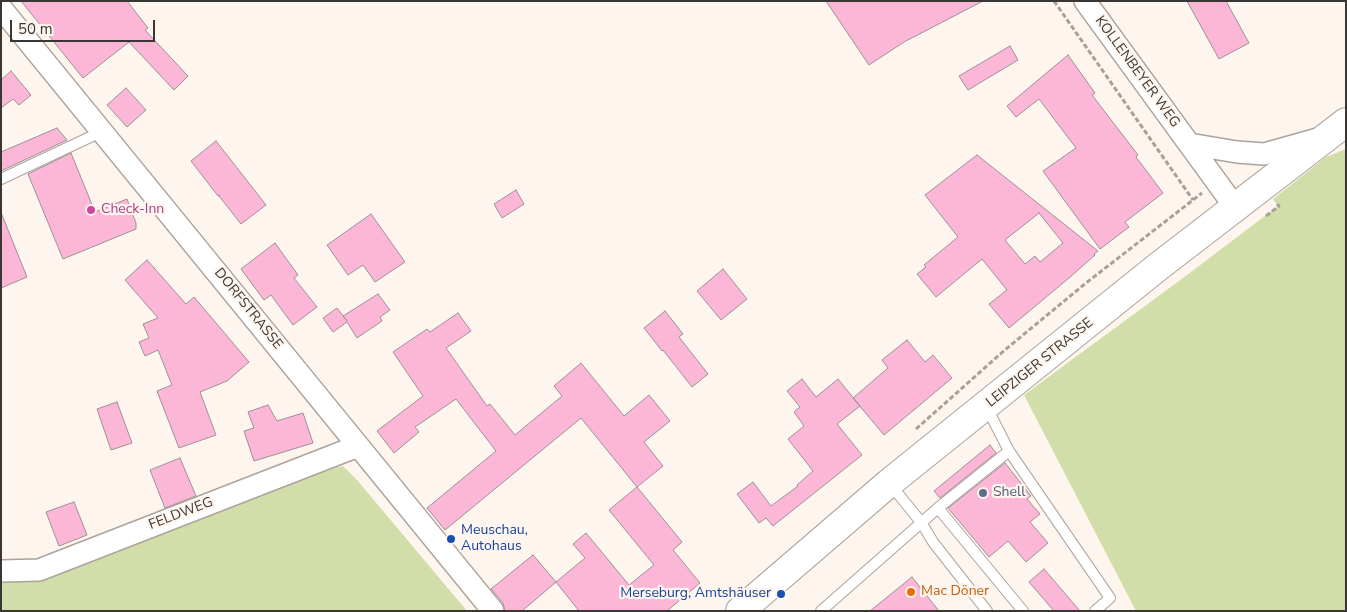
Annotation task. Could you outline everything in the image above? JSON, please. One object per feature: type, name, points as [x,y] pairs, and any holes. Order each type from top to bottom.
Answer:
[{"type":"main road","name":"LEIPZIGER STRASSE","points":[[740,611],[890,483],[1159,266],[1336,129]]},
{"type":"street","name":"KOLLENBEYER WEG","points":[[1085,1],[1235,207]]},
{"type":"street","name":"DORFSTRASSE","points":[[1,8],[493,611]]},
{"type":"street","points":[[1189,144],[1237,152],[1264,154],[1336,129]]},
{"type":"street","name":"FELDWEG","points":[[1,571],[39,570],[358,446]]},
{"type":"lane","points":[[1,179],[103,132]]},
{"type":"lane","points":[[986,406],[1009,451],[1110,598],[1095,611]]},
{"type":"lane","points":[[821,611],[921,522],[1009,451]]},
{"type":"lane","points":[[890,483],[921,522],[932,542],[987,611]]},
{"type":"lane","points":[[938,508],[1023,611]]},
{"type":"path","points":[[1054,1],[1193,200]]},
{"type":"path","points":[[912,433],[1006,348],[1086,283],[1217,182]]},
{"type":"green space","points":[[1346,149],[1346,611],[1136,611],[1024,395],[1278,206],[1273,199],[1326,157]]},
{"type":"green space","points":[[343,466],[357,480],[467,611],[1,611],[1,580],[326,469]]},
{"type":"building","points":[[21,1],[127,1],[148,28],[145,30],[188,76],[174,90],[129,42],[83,78]]},
{"type":"building","points":[[826,1],[983,1],[904,42],[869,65]]},
{"type":"building","points":[[1187,1],[1226,1],[1249,43],[1219,59]]},
{"type":"building","points":[[1010,46],[1018,60],[968,90],[959,76]]},
{"type":"building","points":[[1068,55],[1095,93],[1092,95],[1138,155],[1136,157],[1163,193],[1125,222],[1129,227],[1100,249],[1043,171],[1076,148],[1039,99],[1016,117],[1007,106]]},
{"type":"building","points":[[11,71],[31,95],[19,105],[13,99],[1,108],[1,80]]},
{"type":"building","points":[[126,88],[146,110],[127,127],[107,105]]},
{"type":"building","points":[[57,128],[67,140],[1,171],[1,152]]},
{"type":"building","points":[[216,141],[266,205],[241,224],[220,195],[218,196],[191,161]]},
{"type":"building","points":[[71,153],[95,212],[127,199],[136,223],[136,229],[63,259],[28,174]]},
{"type":"building","points":[[977,155],[1098,251],[1009,328],[989,304],[1007,290],[982,259],[936,297],[917,274],[926,267],[924,265],[958,237],[925,195]],"holes":[[[1039,213],[1063,243],[1040,262],[1035,256],[1025,264],[1005,240]]]},
{"type":"building","points":[[516,190],[524,204],[502,218],[494,204]]},
{"type":"building","points":[[371,214],[405,262],[375,282],[363,265],[348,275],[327,245]]},
{"type":"building","points":[[1,216],[27,277],[1,288]]},
{"type":"building","points":[[275,243],[298,275],[294,278],[317,307],[293,325],[271,295],[264,300],[241,269]]},
{"type":"building","points":[[147,260],[186,304],[194,297],[249,362],[227,381],[200,392],[216,435],[179,448],[157,391],[172,385],[158,350],[145,356],[139,342],[149,338],[143,324],[158,318],[125,280]]},
{"type":"building","points":[[723,269],[747,299],[721,320],[697,291]]},
{"type":"building","points":[[378,294],[390,310],[380,317],[382,321],[357,338],[347,322],[333,332],[323,318],[337,308],[343,316]]},
{"type":"building","points":[[665,311],[683,334],[679,337],[708,374],[692,387],[644,328]]},
{"type":"building","points":[[458,313],[471,331],[446,348],[487,406],[490,404],[515,435],[562,396],[554,386],[581,363],[624,416],[649,395],[670,421],[644,442],[663,466],[637,487],[581,418],[445,530],[427,508],[496,451],[456,399],[415,427],[419,432],[394,453],[377,431],[423,396],[393,352],[427,329],[430,332]]},
{"type":"building","points":[[907,340],[925,362],[933,355],[952,378],[884,435],[853,398],[888,368],[882,360]]},
{"type":"building","points":[[802,379],[816,397],[838,379],[860,406],[837,424],[862,455],[773,526],[766,518],[759,523],[737,494],[753,482],[771,506],[798,486],[813,471],[788,439],[804,426],[794,412],[800,407],[787,391]]},
{"type":"building","points":[[117,402],[132,443],[111,450],[97,409]]},
{"type":"building","points":[[268,405],[277,421],[303,413],[313,443],[254,461],[244,431],[254,428],[248,412]]},
{"type":"building","points":[[990,445],[996,453],[940,498],[934,491]]},
{"type":"building","points":[[180,458],[196,496],[165,508],[150,470]]},
{"type":"building","points":[[1005,463],[1031,496],[1027,499],[1040,514],[1030,522],[1048,543],[1026,562],[1008,541],[989,557],[948,508]]},
{"type":"building","points":[[637,487],[682,542],[673,550],[700,583],[667,611],[579,611],[556,582],[585,558],[573,544],[586,533],[629,585],[654,565],[609,510]]},
{"type":"building","points":[[74,502],[87,535],[59,546],[46,512]]},
{"type":"building","points":[[533,555],[556,582],[522,611],[505,611],[503,603],[491,589]]},
{"type":"building","points":[[1044,569],[1080,611],[1054,611],[1029,582]]},
{"type":"building","points":[[912,577],[939,611],[870,611]]},
{"type":"place","name":"Check-Inn","points":[[91,210]]},
{"type":"place","name":"Shell","points":[[983,493]]},
{"type":"place","name":"Meuschau, Autohaus","points":[[451,539]]},
{"type":"place","name":"Mac Döner","points":[[911,592]]},
{"type":"place","name":"Merseburg, Amtshäuser","points":[[781,594]]}]
